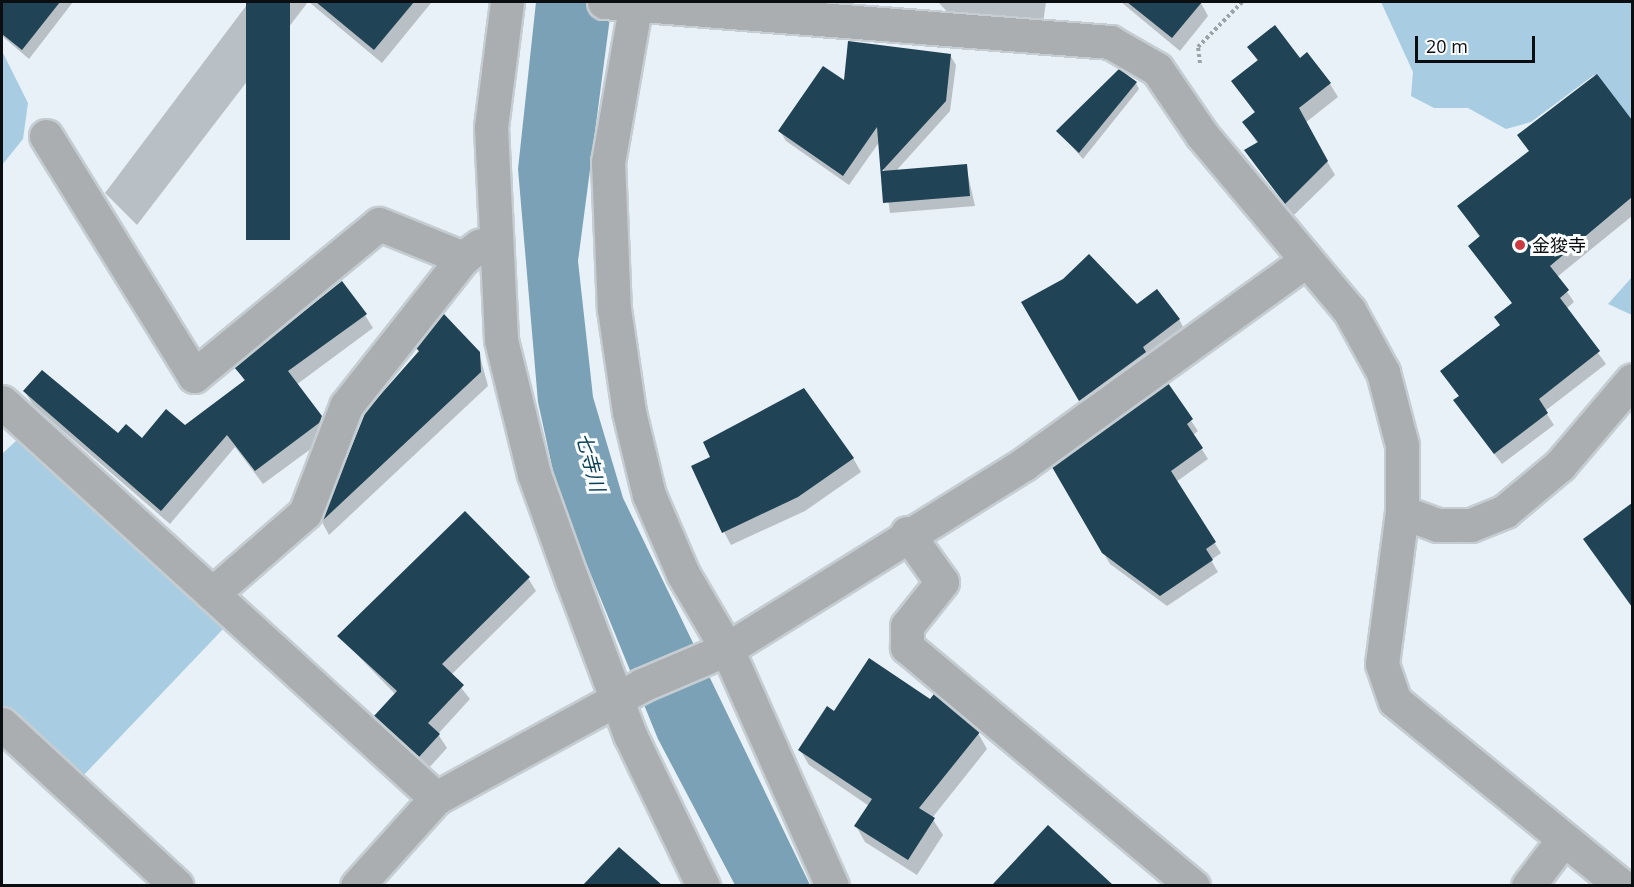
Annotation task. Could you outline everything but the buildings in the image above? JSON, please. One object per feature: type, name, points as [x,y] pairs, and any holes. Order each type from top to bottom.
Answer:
[{"type":"street","points":[[507,2],[492,127],[493,236],[501,340],[534,474],[630,692],[703,885]]},
{"type":"street","points":[[832,885],[714,654],[649,495],[628,412],[614,309],[608,162],[623,3],[1110,42],[1156,69],[1193,124],[1305,261],[1349,310],[1383,372],[1402,445],[1402,512],[1382,664],[1395,701],[1562,842],[1622,885]]},
{"type":"street","points":[[46,136],[194,376],[379,224],[463,258]]},
{"type":"street","points":[[212,594],[305,513],[346,406],[463,258],[493,236]]},
{"type":"street","points":[[357,885],[436,798],[630,692],[714,654],[907,533],[1024,464],[1305,261]]},
{"type":"street","points":[[1402,512],[1437,525],[1460,525],[1505,511],[1560,465],[1632,380]]},
{"type":"street","points":[[7,417],[212,594],[436,798]]},
{"type":"street","points":[[907,533],[942,582],[907,627],[907,647],[1192,885]]},
{"type":"street","points":[[2,724],[177,885]]},
{"type":"street","points":[[1528,885],[1562,842]]},
{"type":"path","points":[[1201,67],[1198,47],[1242,2]]},
{"type":"shaded area","points":[[1381,2],[1632,2],[1632,127],[1594,75],[1531,122],[1506,129],[1468,108],[1434,108],[1411,96],[1413,72]]},
{"type":"shaded area","points":[[2,51],[28,103],[23,139],[2,165]]},
{"type":"shaded area","points":[[1632,277],[1632,315],[1608,304]]},
{"type":"shaded area","points":[[18,439],[226,626],[80,779],[2,707],[2,454]]},
{"type":"water","name":"七寺川","points":[[536,2],[612,2],[578,261],[593,397],[623,498],[810,885],[735,885],[658,739],[558,494],[538,402],[518,169]]},
{"type":"place","name":"金狻寺","points":[[1520,245]]}]
